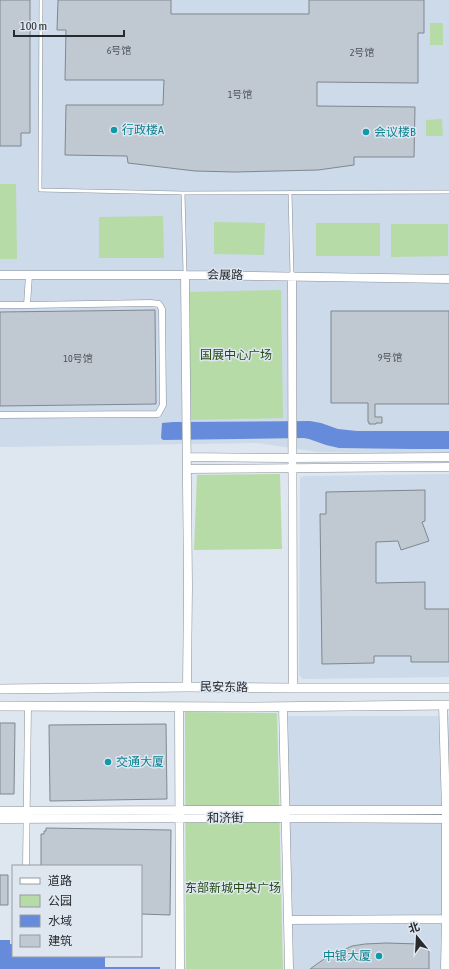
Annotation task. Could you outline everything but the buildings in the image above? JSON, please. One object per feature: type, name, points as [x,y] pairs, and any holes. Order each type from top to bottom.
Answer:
[{"type":"main road","name":"民安东路","points":[[0,689],[187,687],[449,688]]},
{"type":"main road","name":"民安东路","points":[[0,706],[249,707],[446,705]]},
{"type":"street","name":"会展路","points":[[0,275],[185,275],[449,279]]},
{"type":"street","points":[[27,305],[29,275]]},
{"type":"street","points":[[185,275],[188,586],[187,687]]},
{"type":"street","points":[[292,276],[293,688]]},
{"type":"street","points":[[0,305],[159,304],[162,309],[163,405],[158,414],[0,414]]},
{"type":"street","points":[[186,457],[449,457]]},
{"type":"street","points":[[187,469],[449,467]]},
{"type":"street","points":[[445,969],[448,814],[446,705]]},
{"type":"street","points":[[26,865],[28,706]]},
{"type":"street","points":[[283,706],[289,969]]},
{"type":"street","points":[[179,707],[180,969]]},
{"type":"street","name":"和济街","points":[[0,811],[26,815]]},
{"type":"street","name":"和济街","points":[[0,819],[26,815],[448,814]]},
{"type":"street","points":[[288,920],[447,919]]},
{"type":"lane","points":[[41,0],[40,190],[183,193],[449,192]]},
{"type":"lane","points":[[290,192],[292,276]]},
{"type":"lane","points":[[183,193],[185,275]]},
{"type":"shaded area","points":[[0,0],[449,0],[449,452],[319,452],[257,443],[0,447]]},
{"type":"shaded area","points":[[449,474],[449,677],[303,679],[299,675],[300,478],[304,476]]},
{"type":"shaded area","points":[[285,716],[449,716],[449,969],[291,969]]},
{"type":"green space","points":[[430,23],[443,23],[443,45],[430,45]]},
{"type":"green space","points":[[442,119],[443,136],[426,136],[426,120]]},
{"type":"green space","points":[[0,184],[16,184],[17,259],[0,259]]},
{"type":"green space","points":[[163,216],[164,258],[99,258],[99,217]]},
{"type":"green space","points":[[214,222],[265,223],[264,255],[214,254]]},
{"type":"green space","points":[[316,223],[380,223],[380,256],[316,256]]},
{"type":"green space","points":[[391,224],[448,224],[448,256],[391,257]]},
{"type":"green space","name":"国展中心广场","points":[[281,290],[283,418],[191,420],[189,292]]},
{"type":"green space","points":[[280,474],[282,549],[194,550],[197,475]]},
{"type":"green space","name":"东部新城中央广场","points":[[185,712],[277,713],[283,969],[186,969]]},
{"type":"water","points":[[310,421],[338,429],[357,431],[449,431],[449,449],[339,448],[304,438],[163,440],[161,438],[162,423]]},
{"type":"water","points":[[0,940],[10,940],[10,944],[12,944],[12,957],[105,957],[105,967],[160,967],[160,969],[0,969]]},
{"type":"place","name":"行政楼A","points":[[114,130]]},
{"type":"place","name":"会议楼B","points":[[366,132]]},
{"type":"place","name":"交通大厦","points":[[108,762]]},
{"type":"place","name":"中银大厦","points":[[379,956]]}]
